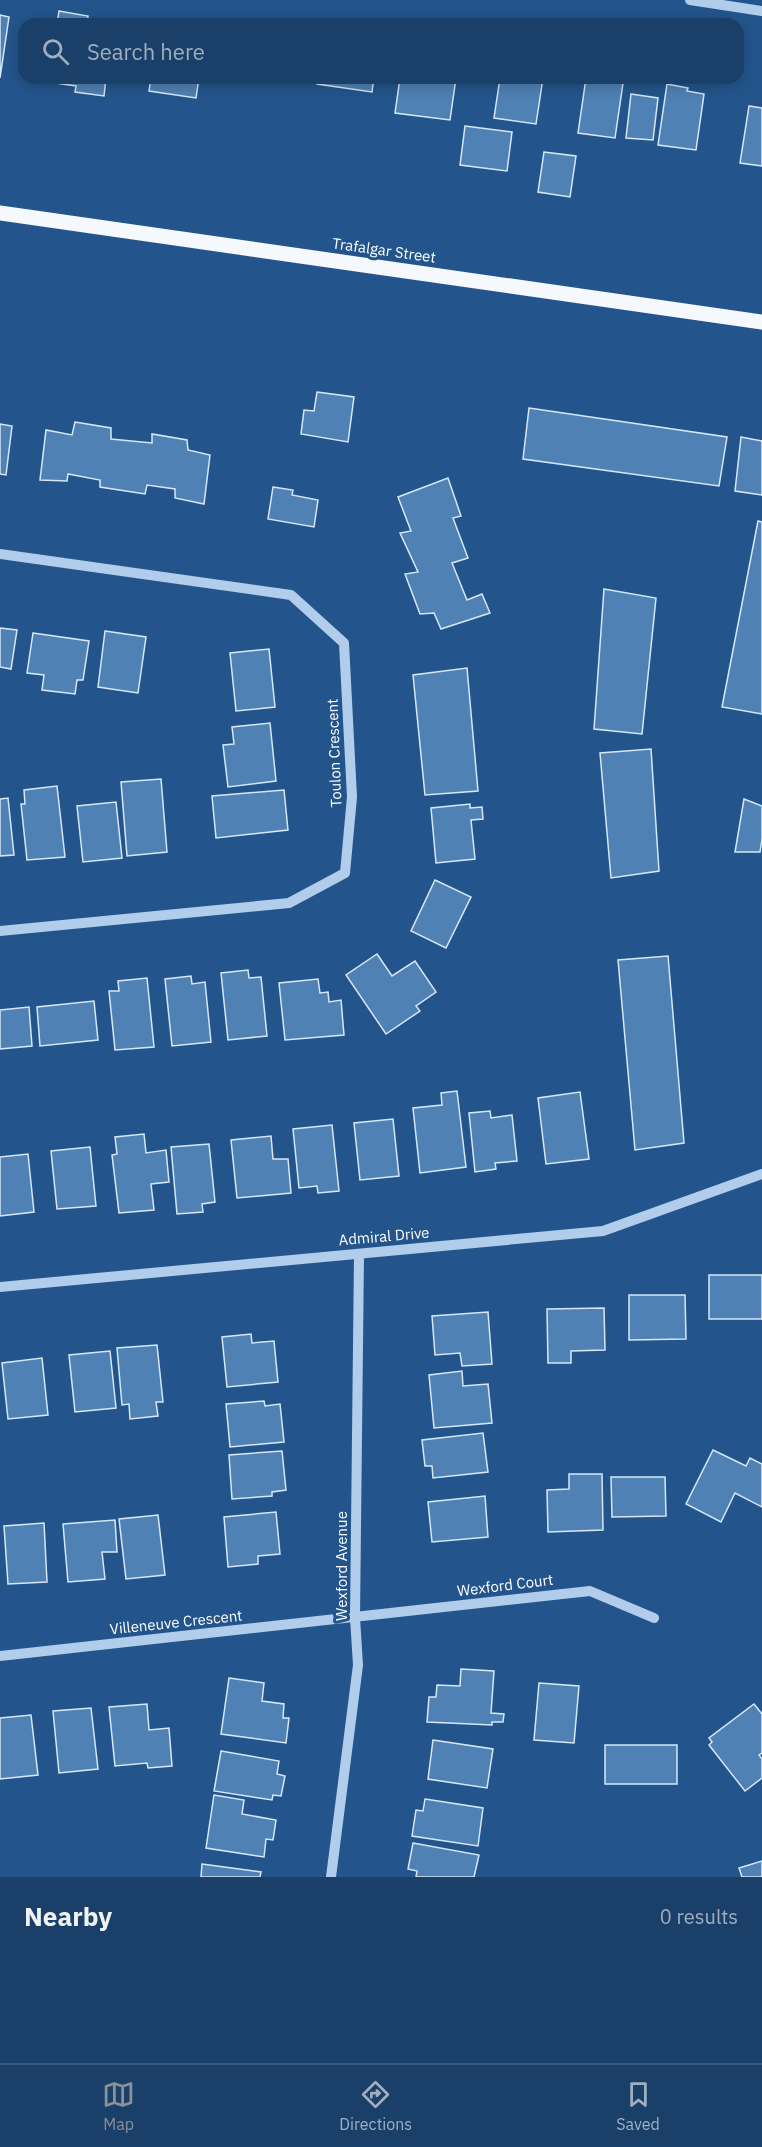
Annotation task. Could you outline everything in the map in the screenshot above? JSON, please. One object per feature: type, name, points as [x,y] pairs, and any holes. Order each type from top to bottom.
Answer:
[{"type":"main road","name":"Trafalgar Street","points":[[0,213],[762,322]]},
{"type":"street","points":[[690,0],[762,11]]},
{"type":"street","name":"Toulon Crescent","points":[[0,554],[291,595],[344,642],[352,797],[345,873],[289,903],[0,931]]},
{"type":"street","name":"Admiral Drive","points":[[0,1287],[603,1231],[762,1174]]},
{"type":"street","name":"Wexford Avenue","points":[[331,1877],[358,1665],[355,1618],[359,1254]]},
{"type":"street","name":"Wexford Court","points":[[355,1618],[590,1591],[654,1618]]},
{"type":"street","name":"Villeneuve Crescent","points":[[0,1656],[355,1618]]},
{"type":"building","points":[[59,11],[88,16],[88,18],[58,18]]},
{"type":"building","points":[[0,15],[9,17],[0,78]]},
{"type":"building","points":[[62,84],[105,84],[104,96],[75,92],[76,86]]},
{"type":"building","points":[[150,84],[198,84],[196,98],[149,91]]},
{"type":"building","points":[[317,84],[373,84],[372,92]]},
{"type":"building","points":[[399,84],[455,84],[450,120],[395,113]]},
{"type":"building","points":[[499,84],[542,84],[536,124],[494,118]]},
{"type":"building","points":[[585,84],[623,84],[615,138],[578,133]]},
{"type":"building","points":[[667,84],[704,94],[696,150],[658,145]]},
{"type":"building","points":[[631,94],[658,98],[653,140],[626,138]]},
{"type":"building","points":[[749,106],[762,108],[762,166],[740,163]]},
{"type":"building","points":[[465,126],[512,132],[507,171],[460,165]]},
{"type":"building","points":[[544,152],[576,156],[570,197],[538,192]]},
{"type":"building","points":[[317,392],[354,397],[348,442],[301,434],[304,410],[314,411]]},
{"type":"building","points":[[529,408],[727,437],[719,486],[523,459]]},
{"type":"building","points":[[75,422],[111,428],[111,439],[152,443],[152,434],[187,440],[188,450],[210,455],[204,504],[175,498],[175,489],[147,485],[145,494],[100,487],[100,480],[68,474],[67,481],[40,480],[46,430],[72,435]]},
{"type":"building","points":[[0,424],[12,426],[6,475],[0,474]]},
{"type":"building","points":[[741,437],[762,441],[762,495],[735,491]]},
{"type":"building","points":[[448,478],[461,516],[453,518],[468,558],[452,563],[467,600],[482,594],[490,613],[441,629],[434,613],[420,614],[405,574],[418,572],[400,533],[411,531],[398,497]]},
{"type":"building","points":[[273,487],[293,490],[292,495],[318,500],[314,527],[268,519]]},
{"type":"building","points":[[758,521],[762,522],[762,714],[722,707]]},
{"type":"building","points":[[604,589],[656,598],[642,734],[594,729]]},
{"type":"building","points":[[0,628],[17,630],[11,669],[0,667]]},
{"type":"building","points":[[105,631],[146,637],[138,693],[98,687]]},
{"type":"building","points":[[33,633],[89,641],[83,680],[77,680],[75,694],[42,690],[44,675],[27,673]]},
{"type":"building","points":[[269,649],[275,707],[236,711],[230,653]]},
{"type":"building","points":[[467,668],[478,791],[425,795],[413,675]]},
{"type":"building","points":[[270,723],[276,781],[228,787],[223,745],[234,744],[232,727]]},
{"type":"building","points":[[651,749],[659,871],[611,878],[600,753]]},
{"type":"building","points":[[161,779],[167,852],[127,856],[121,782]]},
{"type":"building","points":[[57,786],[65,857],[27,860],[21,804],[25,804],[24,790]]},
{"type":"building","points":[[284,790],[288,830],[216,838],[212,796]]},
{"type":"building","points":[[8,798],[14,855],[0,856],[0,799]]},
{"type":"building","points":[[744,799],[762,806],[760,852],[735,852]]},
{"type":"building","points":[[116,802],[122,858],[83,862],[77,806]]},
{"type":"building","points":[[470,804],[470,808],[482,807],[483,819],[471,820],[475,859],[436,863],[431,808]]},
{"type":"building","points":[[435,880],[471,897],[446,948],[411,931]]},
{"type":"building","points":[[377,954],[392,976],[415,961],[436,992],[416,1006],[420,1011],[386,1034],[346,975]]},
{"type":"building","points":[[668,956],[684,1143],[635,1150],[618,960]]},
{"type":"building","points":[[248,970],[249,978],[261,977],[267,1036],[228,1040],[221,973]]},
{"type":"building","points":[[191,976],[192,984],[205,982],[211,1042],[172,1046],[165,979]]},
{"type":"building","points":[[147,978],[154,1047],[115,1050],[109,991],[119,991],[118,981]]},
{"type":"building","points":[[318,979],[320,993],[328,992],[329,1002],[341,1000],[344,1035],[285,1040],[279,983]]},
{"type":"building","points":[[94,1001],[98,1040],[40,1046],[37,1007]]},
{"type":"building","points":[[29,1007],[32,1046],[0,1049],[0,1010]]},
{"type":"building","points":[[457,1091],[466,1167],[420,1173],[413,1108],[442,1105],[441,1093]]},
{"type":"building","points":[[580,1092],[589,1159],[546,1164],[538,1098]]},
{"type":"building","points":[[490,1111],[491,1118],[512,1115],[517,1161],[495,1163],[496,1169],[475,1172],[469,1113]]},
{"type":"building","points":[[393,1119],[399,1176],[360,1180],[354,1123]]},
{"type":"building","points":[[332,1125],[339,1191],[318,1193],[317,1186],[299,1188],[293,1129]]},
{"type":"building","points":[[144,1134],[146,1153],[166,1150],[169,1182],[151,1184],[154,1210],[119,1213],[112,1155],[117,1154],[115,1137]]},
{"type":"building","points":[[271,1136],[273,1159],[288,1159],[291,1193],[237,1198],[231,1140]]},
{"type":"building","points":[[209,1144],[215,1202],[202,1204],[203,1212],[177,1214],[171,1147]]},
{"type":"building","points":[[90,1147],[96,1206],[57,1209],[51,1151]]},
{"type":"building","points":[[28,1154],[34,1212],[0,1216],[0,1157]]},
{"type":"building","points":[[709,1275],[762,1275],[762,1319],[709,1319]]},
{"type":"building","points":[[629,1295],[685,1295],[686,1339],[629,1340]]},
{"type":"building","points":[[604,1308],[605,1350],[571,1351],[571,1363],[548,1363],[547,1309]]},
{"type":"building","points":[[488,1312],[492,1364],[462,1366],[460,1353],[435,1355],[432,1316]]},
{"type":"building","points":[[251,1334],[252,1343],[274,1341],[278,1382],[227,1387],[222,1337]]},
{"type":"building","points":[[157,1345],[163,1402],[156,1402],[158,1416],[130,1419],[129,1404],[122,1405],[117,1348]]},
{"type":"building","points":[[110,1351],[116,1408],[75,1412],[69,1355]]},
{"type":"building","points":[[42,1358],[48,1415],[8,1419],[2,1363]]},
{"type":"building","points":[[462,1371],[463,1386],[488,1384],[492,1423],[434,1428],[429,1375]]},
{"type":"building","points":[[264,1401],[265,1406],[280,1404],[284,1442],[230,1447],[226,1404]]},
{"type":"building","points":[[483,1433],[488,1472],[433,1478],[432,1466],[425,1466],[422,1440]]},
{"type":"building","points":[[713,1450],[746,1466],[750,1458],[762,1464],[762,1507],[735,1493],[721,1522],[686,1504]]},
{"type":"building","points":[[282,1451],[286,1490],[272,1492],[272,1496],[232,1499],[229,1455]]},
{"type":"building","points":[[569,1474],[602,1474],[603,1530],[548,1532],[547,1490],[569,1489]]},
{"type":"building","points":[[611,1477],[665,1477],[666,1516],[612,1517]]},
{"type":"building","points":[[485,1496],[488,1537],[432,1542],[428,1502]]},
{"type":"building","points":[[276,1512],[280,1554],[258,1556],[258,1564],[228,1567],[224,1517]]},
{"type":"building","points":[[158,1515],[165,1575],[126,1579],[119,1519]]},
{"type":"building","points":[[115,1520],[117,1552],[102,1552],[105,1579],[68,1582],[63,1524]]},
{"type":"building","points":[[44,1523],[47,1582],[8,1584],[4,1526]]},
{"type":"building","points":[[461,1669],[494,1671],[491,1713],[504,1714],[503,1722],[492,1722],[492,1725],[427,1722],[429,1697],[436,1697],[437,1685],[460,1686]]},
{"type":"building","points":[[229,1678],[264,1683],[262,1701],[284,1704],[283,1718],[289,1718],[286,1743],[221,1734]]},
{"type":"building","points":[[539,1683],[579,1686],[574,1743],[534,1740]]},
{"type":"building","points":[[147,1704],[149,1730],[169,1728],[172,1766],[148,1768],[147,1763],[115,1766],[109,1707]]},
{"type":"building","points":[[754,1704],[762,1714],[762,1753],[759,1755],[762,1759],[762,1778],[745,1791],[709,1745],[712,1742],[709,1738]]},
{"type":"building","points":[[91,1708],[98,1769],[59,1773],[53,1711]]},
{"type":"building","points":[[31,1715],[38,1775],[0,1779],[0,1718]]},
{"type":"building","points":[[433,1740],[493,1749],[487,1788],[428,1779]]},
{"type":"building","points":[[605,1745],[677,1745],[677,1784],[605,1784]]},
{"type":"building","points":[[221,1751],[279,1761],[277,1774],[285,1776],[281,1796],[273,1795],[272,1800],[214,1791]]},
{"type":"building","points":[[214,1795],[244,1800],[242,1814],[276,1820],[273,1840],[266,1839],[264,1857],[206,1848]]},
{"type":"building","points":[[425,1799],[483,1808],[478,1846],[412,1836],[416,1810],[423,1811]]},
{"type":"building","points":[[413,1843],[479,1855],[474,1877],[416,1877],[417,1871],[408,1869]]},
{"type":"building","points":[[762,1861],[762,1877],[742,1877],[739,1868]]},
{"type":"building","points":[[202,1864],[261,1872],[260,1877],[201,1877]]}]
